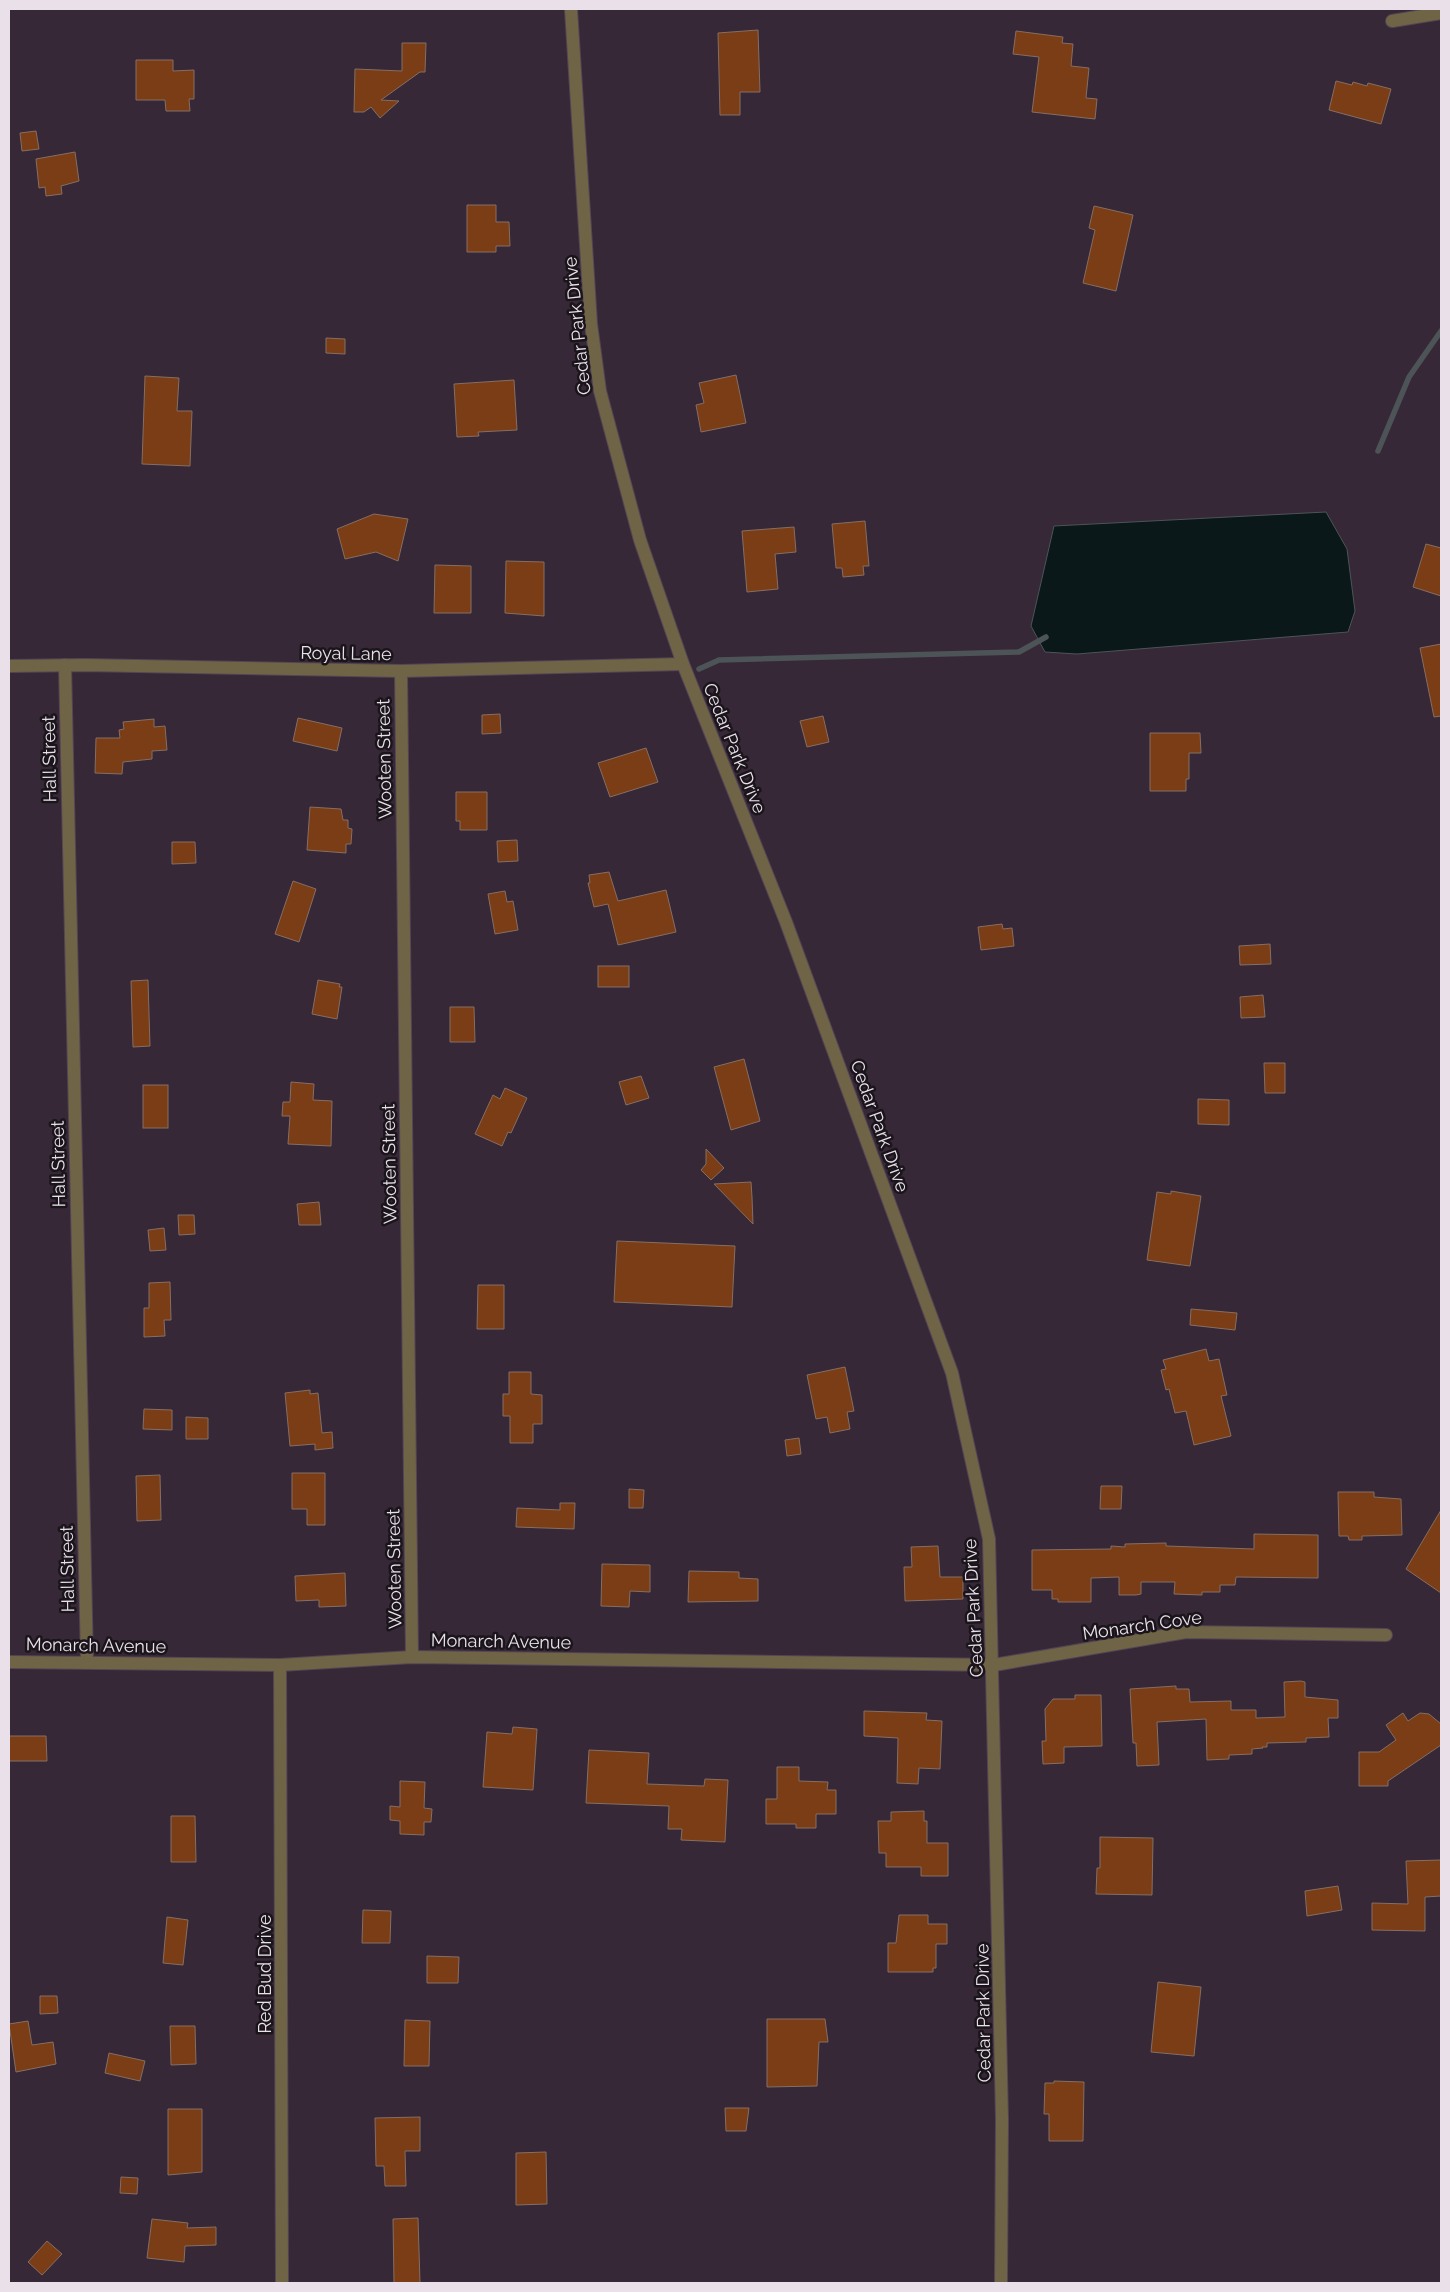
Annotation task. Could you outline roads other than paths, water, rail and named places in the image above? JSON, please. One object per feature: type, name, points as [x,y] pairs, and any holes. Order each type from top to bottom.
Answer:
[{"type":"street","name":"Cedar Park Drive","points":[[571,9],[591,324],[600,391],[640,540],[684,664],[786,922],[952,1373],[989,1539],[994,1665],[1002,2119],[1001,2283]]},
{"type":"street","points":[[1392,21],[1441,13]]},
{"type":"street","name":"Royal Lane","points":[[9,666],[65,665],[401,671],[684,664]]},
{"type":"street","name":"Hall Street","points":[[65,665],[87,1662]]},
{"type":"street","name":"Wooten Street","points":[[401,671],[412,1657]]},
{"type":"street","name":"Monarch Cove","points":[[994,1665],[1186,1632],[1386,1635]]},
{"type":"street","name":"Monarch Avenue","points":[[9,1662],[280,1665],[412,1657],[994,1665]]},
{"type":"street","name":"Red Bud Drive","points":[[280,1665],[282,2283]]},
{"type":"waterway","points":[[1378,451],[1409,377],[1441,331]]},
{"type":"waterway","points":[[699,669],[719,660],[1019,652],[1046,637]]}]
